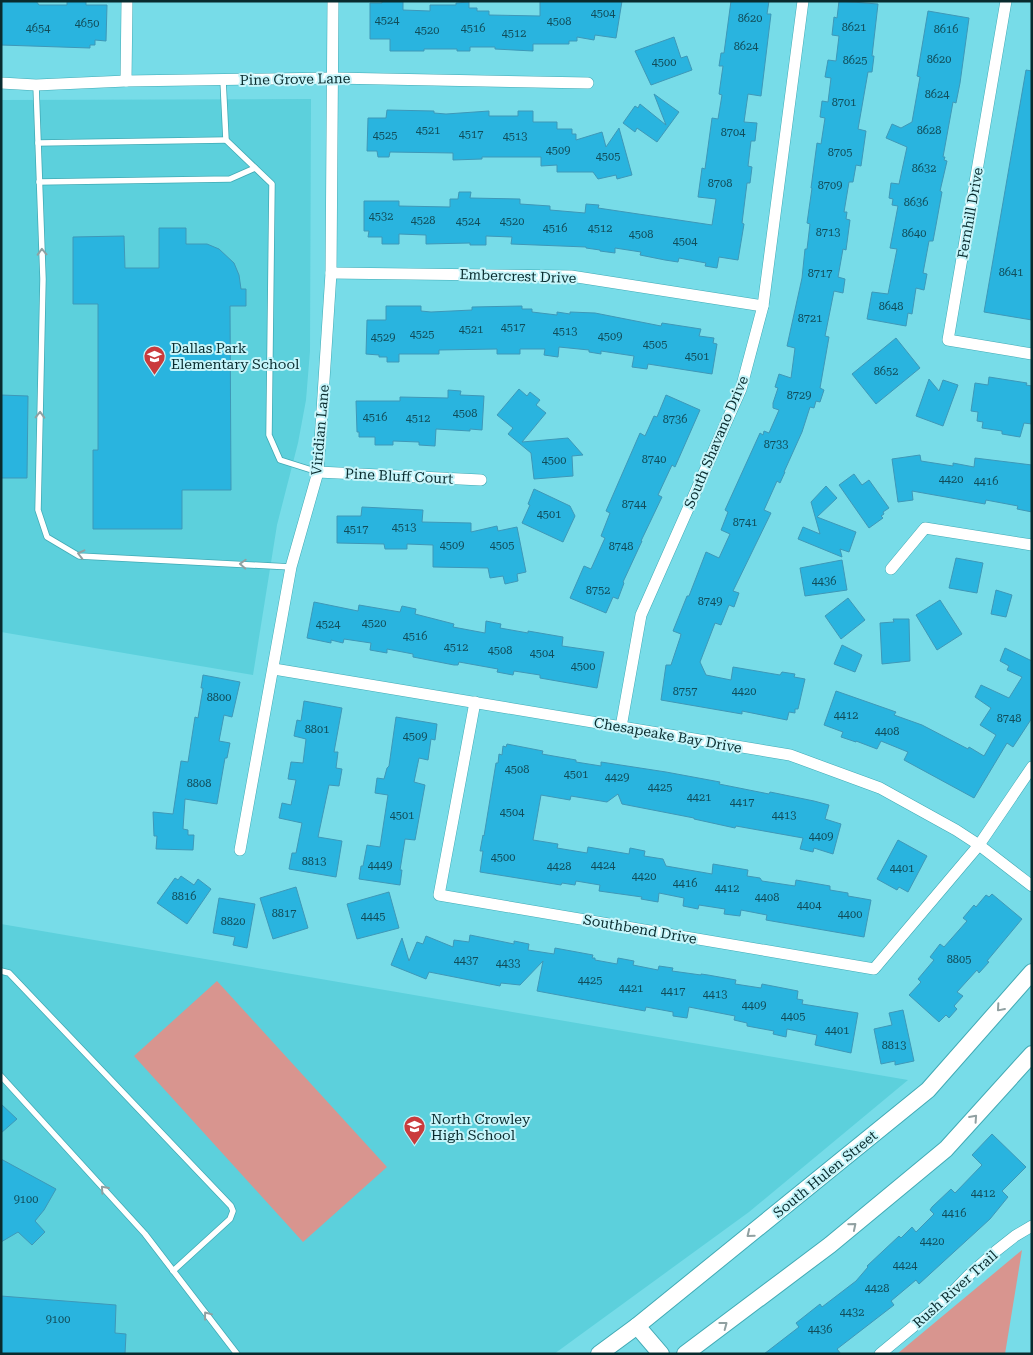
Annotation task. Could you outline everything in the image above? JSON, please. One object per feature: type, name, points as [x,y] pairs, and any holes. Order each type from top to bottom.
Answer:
[{"type":"main road","name":"South Hulen Street","points":[[598,1354],[637,1326],[928,1090],[1032,972]]},
{"type":"main road","points":[[685,1354],[830,1246],[946,1149],[1032,1054]]},
{"type":"main road","points":[[637,1326],[646,1354]]},
{"type":"main road","points":[[637,1326],[661,1354]]},
{"type":"street","points":[[126,81],[127,1]]},
{"type":"street","name":"Viridian Lane","points":[[240,850],[292,567],[318,472],[331,273],[333,1]]},
{"type":"street","name":"South Shavano Drive","points":[[621,727],[641,615],[741,389],[763,306],[803,1]]},
{"type":"street","name":"Fernhill Drive","points":[[1006,1],[948,340],[1032,354]]},
{"type":"street","name":"Pine Grove Lane","points":[[1,83],[36,85],[126,81],[333,78],[588,82]]},
{"type":"street","name":"Embercrest Drive","points":[[331,273],[571,276],[763,306]]},
{"type":"street","name":"Pine Bluff Court","points":[[318,472],[481,480]]},
{"type":"street","points":[[891,569],[925,528],[1032,545]]},
{"type":"street","name":"Chesapeake Bay Drive","points":[[274,669],[790,756],[880,788],[956,830],[979,845],[1032,886]]},
{"type":"street","name":"Southbend Drive","points":[[475,702],[439,895],[874,969],[979,845]]},
{"type":"street","points":[[979,845],[1032,767]]},
{"type":"street","name":"Rush River Trail","points":[[880,1354],[943,1302],[996,1251],[1032,1226]]},
{"type":"lane","points":[[223,80],[226,140],[272,184],[269,435],[280,460],[318,472]]},
{"type":"lane","points":[[36,85],[43,279],[38,510],[46,537],[79,556],[292,567]]},
{"type":"lane","points":[[38,143],[226,140]]},
{"type":"lane","points":[[40,182],[230,179],[255,168]]},
{"type":"lane","points":[[1,971],[9,973],[231,1206],[230,1219],[173,1271]]},
{"type":"lane","points":[[1,1076],[145,1234],[237,1354]]},
{"type":"shaded area","name":"Dallas Park Elementary School","points":[[311,99],[310,351],[306,400],[298,443],[277,525],[253,675],[1,632],[1,100]]},
{"type":"shaded area","name":"North Crowley High School","points":[[1,924],[908,1080],[749,1212],[554,1354],[1,1354]]},
{"type":"shaded area","points":[[217,981],[387,1167],[303,1242],[134,1056]]},
{"type":"shaded area","points":[[1022,1250],[1005,1354],[897,1354]]},
{"type":"building","points":[[1,1],[36,1],[39,5],[67,5],[67,1],[86,1],[86,5],[107,5],[106,41],[95,40],[95,45],[90,45],[90,48],[1,45]]},
{"type":"building","points":[[382,1],[403,1],[403,10],[430,11],[430,5],[456,5],[456,3],[469,2],[469,8],[477,8],[477,11],[489,11],[489,15],[540,16],[540,1],[622,1],[616,38],[595,35],[594,40],[577,37],[577,41],[569,41],[569,44],[533,44],[533,51],[495,49],[495,47],[470,47],[470,51],[424,49],[424,51],[390,51],[390,39],[370,39],[370,3],[382,3]]},
{"type":"building","points":[[731,1],[769,1],[767,14],[771,14],[761,96],[748,94],[744,122],[757,123],[755,141],[751,141],[748,166],[752,167],[750,183],[747,183],[742,223],[744,224],[738,260],[719,257],[717,268],[705,266],[706,263],[679,258],[678,262],[665,260],[640,255],[641,252],[615,248],[615,253],[586,247],[511,244],[512,237],[486,236],[486,245],[470,245],[470,243],[426,244],[426,235],[399,234],[399,244],[382,244],[382,237],[368,237],[369,231],[364,231],[364,201],[399,201],[399,206],[450,207],[450,199],[458,199],[459,192],[471,192],[470,198],[520,199],[520,204],[550,206],[550,210],[585,213],[586,204],[599,205],[598,208],[712,225],[716,199],[698,197],[702,168],[705,169],[712,118],[718,119],[722,95],[719,94],[723,66],[719,66],[721,53],[724,53]]},
{"type":"building","points":[[839,1],[878,4],[872,72],[868,72],[858,129],[866,131],[861,166],[856,165],[853,182],[849,182],[844,212],[847,212],[846,219],[850,220],[846,250],[843,249],[838,277],[845,279],[843,293],[834,291],[825,336],[829,337],[820,388],[824,390],[820,402],[816,401],[814,408],[810,407],[802,432],[785,472],[780,483],[777,481],[764,510],[771,513],[733,591],[739,593],[734,607],[729,605],[721,625],[715,623],[700,662],[706,675],[731,680],[733,667],[780,675],[782,672],[795,674],[794,677],[805,679],[798,709],[795,709],[795,713],[789,712],[787,720],[742,711],[742,714],[661,700],[666,665],[671,665],[681,634],[673,631],[687,596],[689,596],[706,552],[719,558],[730,534],[721,530],[728,512],[725,510],[760,433],[763,435],[764,431],[769,433],[779,410],[773,408],[773,403],[778,388],[775,387],[779,374],[791,378],[795,348],[787,346],[802,278],[805,249],[807,249],[810,224],[807,223],[817,143],[821,144],[825,118],[820,117],[822,101],[828,102],[831,78],[825,77],[828,60],[836,61],[839,36],[832,35],[834,17],[837,18]]},
{"type":"building","points":[[928,11],[969,18],[960,83],[956,103],[953,102],[943,157],[947,161],[940,191],[942,192],[933,241],[929,241],[923,273],[927,274],[924,290],[916,288],[912,314],[908,313],[906,326],[867,319],[872,292],[888,294],[897,249],[890,248],[898,206],[892,205],[893,199],[889,198],[891,183],[899,184],[907,147],[886,138],[892,124],[901,128],[912,122],[920,77],[917,76]]},
{"type":"building","points":[[674,37],[681,58],[687,56],[692,70],[651,85],[635,51]]},
{"type":"building","points":[[1026,70],[1032,71],[1032,320],[984,312]]},
{"type":"building","points":[[654,94],[679,112],[657,142],[637,128],[635,132],[623,123],[635,106],[638,108],[640,104],[666,125]]},
{"type":"building","points":[[387,110],[434,111],[434,113],[446,114],[489,111],[489,116],[518,116],[518,111],[533,111],[533,122],[557,122],[557,129],[572,129],[572,134],[576,134],[576,140],[602,132],[606,147],[619,128],[632,175],[617,179],[616,175],[598,179],[593,172],[557,172],[557,165],[541,166],[541,157],[482,157],[482,159],[453,160],[453,153],[390,152],[389,157],[378,157],[377,151],[367,151],[368,118],[386,118]]},
{"type":"building","points":[[159,228],[186,228],[186,244],[207,244],[219,249],[234,263],[239,275],[241,289],[246,289],[246,306],[230,306],[231,490],[182,490],[182,529],[93,529],[93,450],[98,450],[98,304],[73,304],[73,237],[124,236],[125,268],[159,268]]},
{"type":"building","points":[[386,306],[421,306],[421,311],[431,312],[472,310],[472,307],[522,306],[522,309],[532,309],[532,312],[557,315],[557,312],[570,314],[570,312],[595,313],[661,326],[662,323],[701,329],[699,336],[714,338],[713,343],[717,344],[712,374],[648,364],[647,369],[632,367],[634,356],[601,351],[601,354],[589,352],[589,350],[559,347],[558,357],[544,355],[545,349],[520,349],[520,354],[497,354],[497,349],[439,350],[439,354],[399,354],[399,362],[387,362],[387,357],[366,354],[367,320],[386,320]]},
{"type":"building","points":[[896,338],[920,368],[876,404],[852,374]]},
{"type":"building","points":[[989,377],[1027,383],[1026,385],[1032,386],[1032,424],[1024,423],[1020,437],[1002,434],[1002,431],[982,428],[983,422],[977,421],[978,412],[971,411],[975,383],[988,385]]},
{"type":"building","points":[[929,379],[939,391],[943,380],[958,385],[943,426],[916,416]]},
{"type":"building","points":[[519,389],[527,396],[530,392],[540,400],[536,405],[546,413],[522,442],[568,438],[583,455],[572,456],[573,476],[534,479],[531,453],[508,434],[513,428],[497,415]]},
{"type":"building","points":[[448,390],[461,391],[460,395],[484,396],[482,430],[436,429],[435,446],[419,445],[419,442],[393,441],[393,445],[375,445],[375,437],[359,437],[359,432],[357,432],[356,401],[400,401],[400,397],[448,398]]},
{"type":"building","points":[[1,395],[28,396],[27,478],[1,478]]},
{"type":"building","points":[[666,395],[700,410],[675,467],[672,465],[658,495],[662,497],[623,582],[618,599],[613,597],[606,613],[570,598],[584,566],[591,569],[605,538],[601,536],[610,513],[606,511],[640,433],[645,436],[654,416],[657,417]]},
{"type":"building","points":[[920,455],[921,461],[953,466],[953,463],[974,467],[975,458],[1032,465],[1032,512],[1017,509],[1018,506],[986,500],[985,504],[912,491],[913,500],[898,502],[892,459]]},
{"type":"building","points":[[854,474],[862,485],[869,480],[889,508],[883,512],[884,514],[881,516],[883,518],[869,528],[839,485]]},
{"type":"building","points":[[826,486],[837,498],[817,517],[856,532],[849,552],[840,549],[842,557],[798,539],[803,527],[820,534],[811,502]]},
{"type":"building","points":[[534,489],[570,506],[575,516],[563,542],[522,523],[530,505],[528,504]]},
{"type":"building","points":[[362,507],[423,510],[422,522],[471,523],[471,532],[497,526],[498,531],[517,527],[526,572],[517,574],[518,581],[505,584],[503,576],[490,578],[488,568],[433,567],[433,545],[407,544],[407,549],[385,549],[384,544],[337,543],[337,516],[361,516]]},
{"type":"building","points":[[956,558],[983,563],[977,593],[949,588]]},
{"type":"building","points":[[842,560],[847,590],[805,596],[800,568]]},
{"type":"building","points":[[996,590],[1012,595],[1006,617],[991,614]]},
{"type":"building","points":[[848,598],[865,620],[841,639],[825,616]]},
{"type":"building","points":[[940,600],[962,634],[937,650],[916,615]]},
{"type":"building","points":[[314,602],[358,611],[359,605],[400,612],[402,606],[416,609],[415,614],[454,624],[453,627],[485,633],[486,621],[501,624],[500,628],[563,637],[562,646],[604,652],[597,688],[540,678],[540,675],[514,671],[513,675],[497,672],[498,669],[459,662],[458,665],[454,665],[413,657],[413,654],[387,649],[387,653],[370,650],[371,643],[344,639],[343,643],[331,640],[331,643],[307,638]]},
{"type":"building","points":[[893,619],[909,619],[910,661],[882,664],[880,623],[894,622]]},
{"type":"building","points":[[842,645],[862,655],[855,672],[834,664]]},
{"type":"building","points":[[1005,648],[1032,661],[1032,718],[1013,747],[1007,743],[974,798],[904,760],[908,752],[881,741],[877,749],[841,737],[843,732],[824,725],[836,691],[896,712],[894,715],[922,725],[984,756],[996,735],[980,725],[991,708],[975,697],[981,685],[1009,698],[1022,677],[1007,670],[1009,666],[1000,661]]},
{"type":"building","points":[[203,675],[240,682],[232,717],[224,715],[219,741],[230,743],[227,758],[225,758],[217,804],[185,799],[183,829],[188,830],[188,835],[194,835],[193,850],[156,849],[157,836],[154,836],[153,812],[173,814],[181,761],[188,762],[195,717],[198,718],[203,688],[201,688]]},
{"type":"building","points":[[304,701],[342,708],[334,752],[338,752],[336,768],[342,769],[339,786],[329,785],[318,837],[342,841],[336,877],[289,869],[292,853],[296,853],[302,823],[279,818],[282,803],[291,805],[296,780],[288,779],[291,762],[303,763],[306,739],[294,736],[297,720],[301,721]]},
{"type":"building","points":[[396,717],[437,724],[435,740],[431,739],[428,760],[419,758],[414,782],[425,785],[415,840],[405,839],[400,870],[402,870],[400,885],[359,879],[367,845],[380,847],[388,795],[375,793],[377,778],[384,779],[389,766]]},
{"type":"building","points":[[507,744],[543,751],[542,754],[576,760],[576,762],[601,766],[601,762],[666,772],[829,805],[825,819],[841,824],[833,854],[814,848],[813,852],[800,849],[803,838],[736,826],[735,828],[622,804],[618,794],[607,802],[571,796],[570,800],[541,795],[533,840],[558,844],[557,848],[587,853],[588,847],[629,854],[630,848],[645,851],[644,856],[663,859],[666,866],[712,874],[713,864],[748,870],[747,876],[760,878],[762,881],[795,886],[796,880],[830,886],[830,890],[848,893],[848,896],[871,900],[864,937],[766,920],[767,915],[741,910],[740,916],[724,914],[725,909],[699,905],[698,909],[683,906],[684,898],[659,893],[658,902],[641,899],[642,897],[599,891],[600,885],[576,881],[575,885],[562,883],[561,885],[480,872],[483,851],[480,851],[496,763],[498,763],[499,754],[502,755],[503,746],[506,747]]},
{"type":"building","points":[[898,840],[927,856],[908,892],[899,887],[897,890],[877,879]]},
{"type":"building","points":[[181,876],[194,885],[198,879],[211,889],[187,924],[157,903],[175,878],[178,880]]},
{"type":"building","points":[[296,887],[308,928],[273,939],[260,898]]},
{"type":"building","points":[[389,892],[399,928],[357,939],[347,904]]},
{"type":"building","points":[[992,894],[1022,919],[987,961],[989,962],[979,973],[977,970],[957,992],[963,996],[954,1006],[957,1009],[949,1018],[946,1015],[939,1022],[909,995],[921,982],[918,979],[934,960],[930,957],[940,944],[944,947],[967,921],[963,918],[974,905],[976,907],[986,895],[989,897]]},
{"type":"building","points":[[219,898],[255,904],[247,948],[233,945],[235,937],[213,933]]},
{"type":"building","points":[[470,935],[514,944],[514,941],[529,944],[528,950],[554,954],[555,948],[593,955],[592,958],[595,958],[595,960],[617,964],[618,958],[634,961],[633,965],[658,970],[659,966],[673,968],[672,971],[736,980],[735,984],[761,988],[762,984],[798,991],[797,999],[803,1000],[802,1004],[858,1013],[851,1053],[815,1045],[817,1035],[787,1029],[786,1037],[773,1034],[774,1031],[747,1026],[747,1023],[734,1020],[735,1016],[689,1007],[687,1018],[673,1016],[673,1012],[646,1007],[645,1011],[537,991],[543,961],[520,985],[501,983],[500,986],[429,972],[426,979],[391,965],[402,938],[409,961],[417,942],[423,944],[426,936],[453,947],[454,940],[469,942]]},
{"type":"building","points":[[903,1010],[914,1061],[895,1065],[895,1061],[881,1064],[874,1029],[892,1025],[889,1013]]},
{"type":"building","points":[[1,1104],[17,1119],[1,1133]]},
{"type":"building","points":[[992,1134],[1026,1167],[1002,1191],[1008,1197],[990,1219],[919,1284],[916,1280],[891,1301],[894,1305],[837,1349],[841,1354],[764,1354],[799,1327],[796,1323],[820,1304],[822,1307],[856,1281],[867,1266],[899,1236],[901,1238],[912,1227],[916,1232],[934,1214],[930,1210],[932,1207],[951,1189],[955,1193],[982,1165],[972,1155]]},
{"type":"building","points":[[1,1159],[56,1189],[35,1221],[45,1232],[32,1245],[18,1232],[1,1242]]},
{"type":"building","points":[[1,1296],[116,1305],[115,1333],[126,1334],[125,1354],[1,1354]]},
{"type":"place","name":"Dallas Park Elementary School","points":[[155,375]]},
{"type":"place","name":"North Crowley High School","points":[[415,1146]]}]
